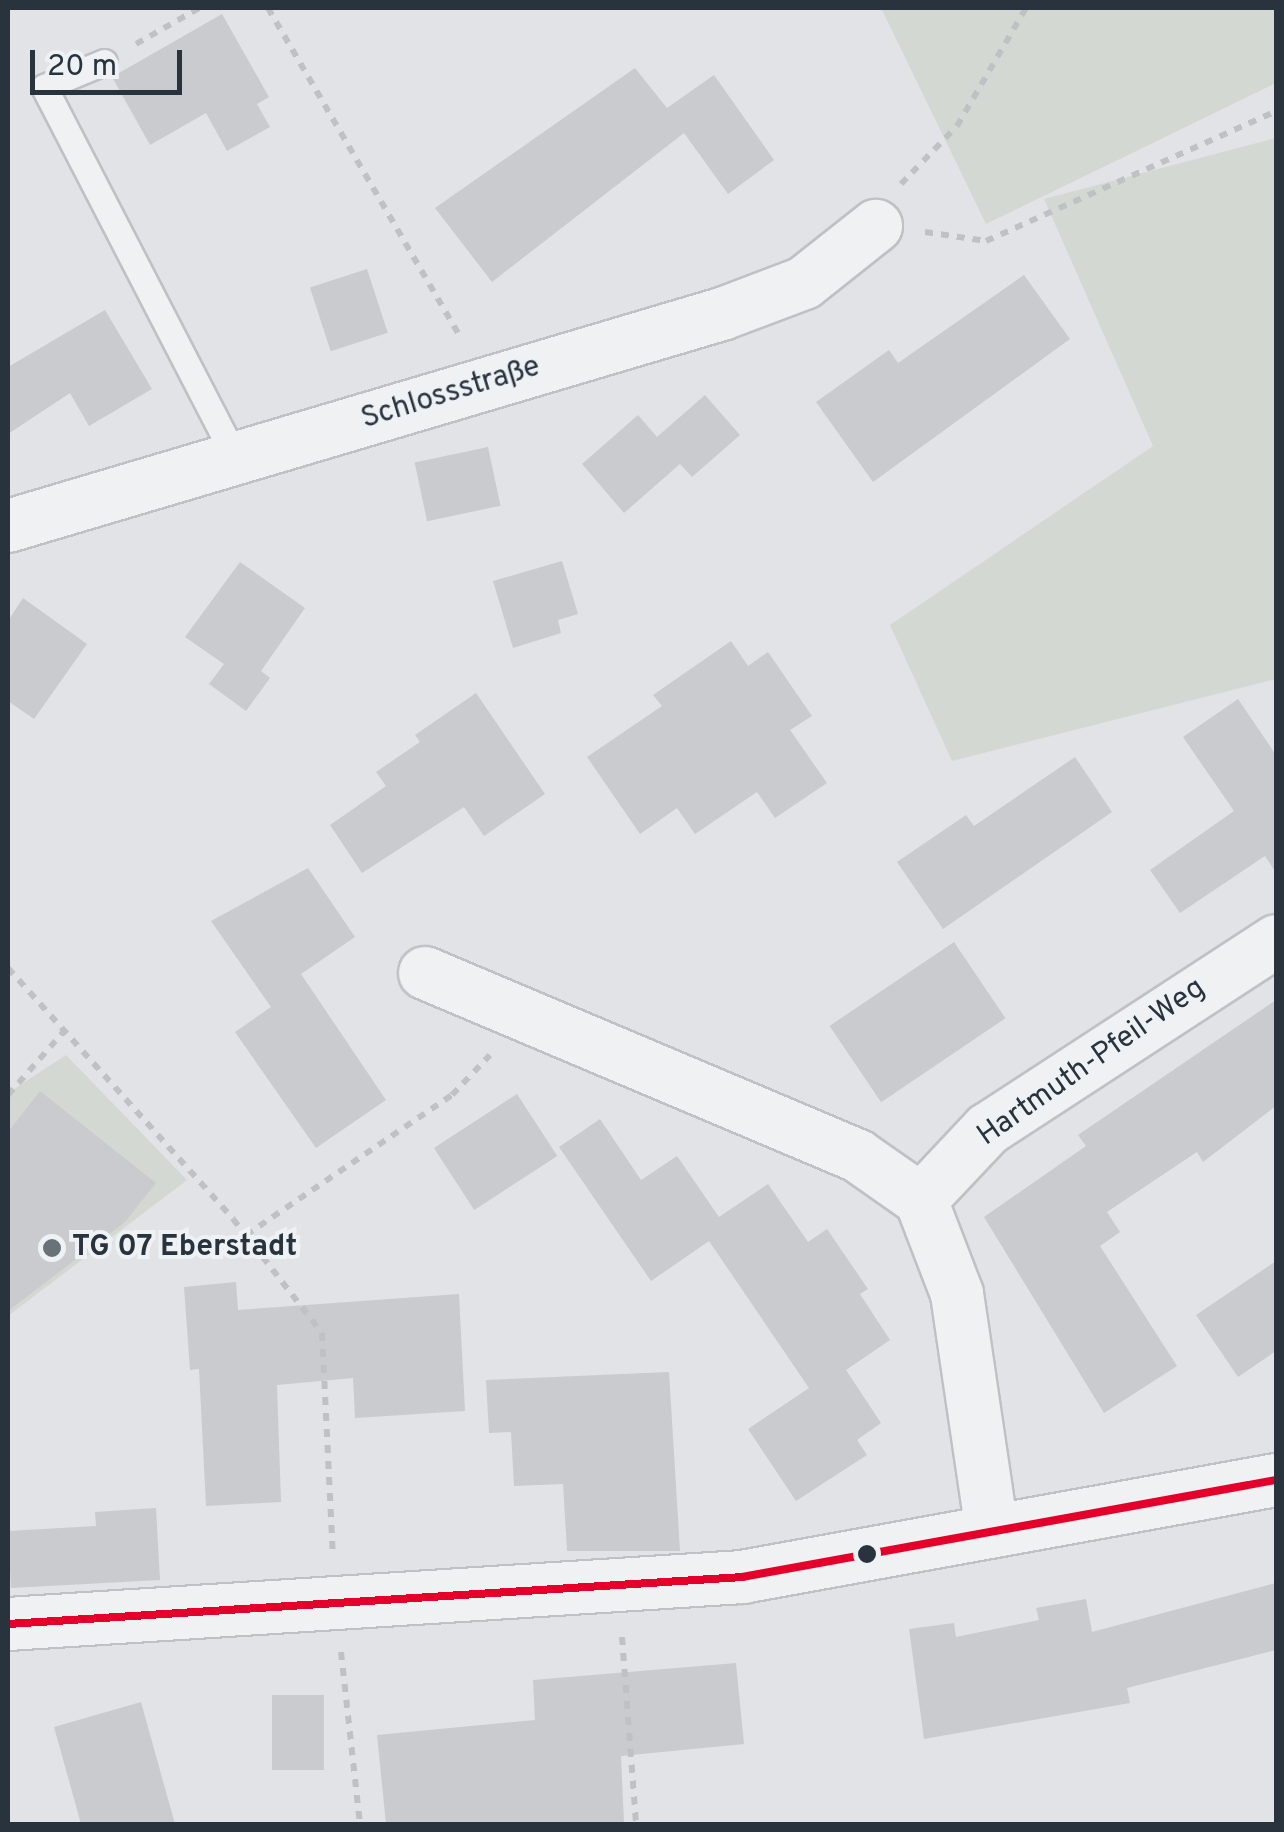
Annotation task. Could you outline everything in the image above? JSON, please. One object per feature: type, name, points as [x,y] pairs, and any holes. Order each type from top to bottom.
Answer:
[{"type":"street","name":"Schlossstraße","points":[[8,526],[237,461],[804,283],[876,226]]},
{"type":"street","name":"Hartmuth-Pfeil-Weg","points":[[921,1200],[988,1129],[1274,946]]},
{"type":"street","points":[[425,973],[525,1020],[858,1156],[921,1200],[957,1294],[992,1530]]},
{"type":"street","points":[[8,1624],[335,1602],[619,1591],[1276,1480]]},
{"type":"lane","points":[[104,62],[44,87],[237,461]]},
{"type":"path","points":[[104,62],[199,8]]},
{"type":"path","points":[[268,8],[487,382]]},
{"type":"path","points":[[1026,8],[957,126],[906,176],[876,226],[986,241],[1276,111]]},
{"type":"path","points":[[8,968],[66,1028],[246,1234],[322,1333],[335,1602],[360,1824]]},
{"type":"path","points":[[246,1234],[452,1095],[525,1020]]},
{"type":"path","points":[[8,1095],[66,1028]]},
{"type":"path","points":[[619,1591],[636,1824]]},
{"type":"shaded area","points":[[881,8],[1276,8],[1276,83],[986,224]]},
{"type":"shaded area","points":[[1276,138],[1276,679],[952,761],[890,625],[1153,446],[1044,199]]},
{"type":"shaded area","name":"TG 07 Eberstadt","points":[[66,1055],[187,1180],[8,1316],[8,1093]]},
{"type":"building","points":[[222,14],[269,97],[257,104],[270,127],[227,151],[206,113],[150,145],[112,77]]},
{"type":"building","points":[[635,68],[667,108],[714,75],[774,160],[728,194],[684,133],[492,282],[435,208]]},
{"type":"building","points":[[367,269],[388,333],[331,351],[310,288]]},
{"type":"building","points":[[1024,275],[1070,339],[873,482],[816,402],[889,350],[898,363]]},
{"type":"building","points":[[105,310],[152,389],[89,426],[70,393],[8,434],[8,367]]},
{"type":"building","points":[[705,395],[740,435],[692,477],[680,464],[624,513],[582,464],[638,415],[657,437]]},
{"type":"building","points":[[488,447],[500,506],[427,521],[415,463]]},
{"type":"building","points":[[562,561],[578,614],[558,620],[561,633],[513,648],[493,581]]},
{"type":"building","points":[[240,562],[305,608],[261,671],[270,678],[246,711],[209,684],[224,664],[185,637]]},
{"type":"building","points":[[23,598],[87,644],[34,719],[8,701],[8,621]]},
{"type":"building","points":[[731,641],[748,666],[768,652],[812,716],[790,730],[827,783],[775,818],[757,792],[695,834],[677,808],[640,834],[587,757],[662,706],[653,695]]},
{"type":"building","points":[[476,693],[545,794],[484,836],[464,807],[362,873],[330,825],[386,786],[376,772],[420,742],[415,735]]},
{"type":"building","points":[[1238,699],[1276,755],[1276,873],[1265,856],[1180,913],[1150,870],[1234,811],[1183,737]]},
{"type":"building","points":[[1075,757],[1112,812],[943,929],[897,862],[966,815],[974,826]]},
{"type":"building","points":[[308,868],[355,937],[301,974],[386,1100],[316,1148],[235,1032],[271,1007],[211,921]]},
{"type":"building","points":[[954,942],[1005,1018],[881,1102],[830,1026]]},
{"type":"building","points":[[1276,1000],[1276,1106],[1203,1162],[1197,1152],[1107,1212],[1120,1232],[1100,1246],[1177,1366],[1104,1413],[984,1217],[1086,1146],[1078,1135]]},
{"type":"building","name":"TG 07 Eberstadt","points":[[40,1091],[156,1183],[125,1222],[8,1311],[8,1132]]},
{"type":"building","points":[[517,1094],[557,1156],[474,1210],[434,1148]]},
{"type":"building","points":[[600,1119],[641,1180],[677,1156],[719,1217],[768,1184],[808,1242],[827,1229],[868,1289],[860,1294],[890,1340],[846,1370],[881,1423],[857,1440],[867,1455],[796,1501],[748,1429],[809,1388],[709,1241],[651,1281],[559,1147]]},
{"type":"building","points":[[1276,1261],[1276,1351],[1238,1377],[1196,1315]]},
{"type":"building","points":[[236,1282],[238,1310],[459,1294],[465,1411],[355,1418],[353,1378],[277,1385],[281,1502],[206,1506],[199,1369],[190,1370],[184,1287]]},
{"type":"building","points":[[669,1372],[680,1551],[567,1551],[563,1484],[514,1486],[511,1432],[489,1433],[486,1380]]},
{"type":"building","points":[[156,1508],[160,1580],[11,1588],[8,1531],[96,1526],[95,1512]]},
{"type":"building","points":[[1276,1583],[1276,1650],[1127,1688],[1130,1703],[924,1739],[909,1629],[954,1623],[956,1637],[1039,1620],[1036,1608],[1086,1599],[1092,1632]]},
{"type":"building","points":[[736,1663],[744,1744],[621,1756],[624,1824],[386,1824],[377,1735],[535,1720],[533,1680]]},
{"type":"building","points":[[272,1695],[324,1695],[324,1770],[272,1770]]},
{"type":"building","points":[[141,1702],[175,1824],[81,1824],[54,1727]]},
{"type":"transit line","points":[[8,1624],[742,1577],[1276,1480]]},
{"type":"place","name":"TG 07 Eberstadt","points":[[52,1248]]}]
